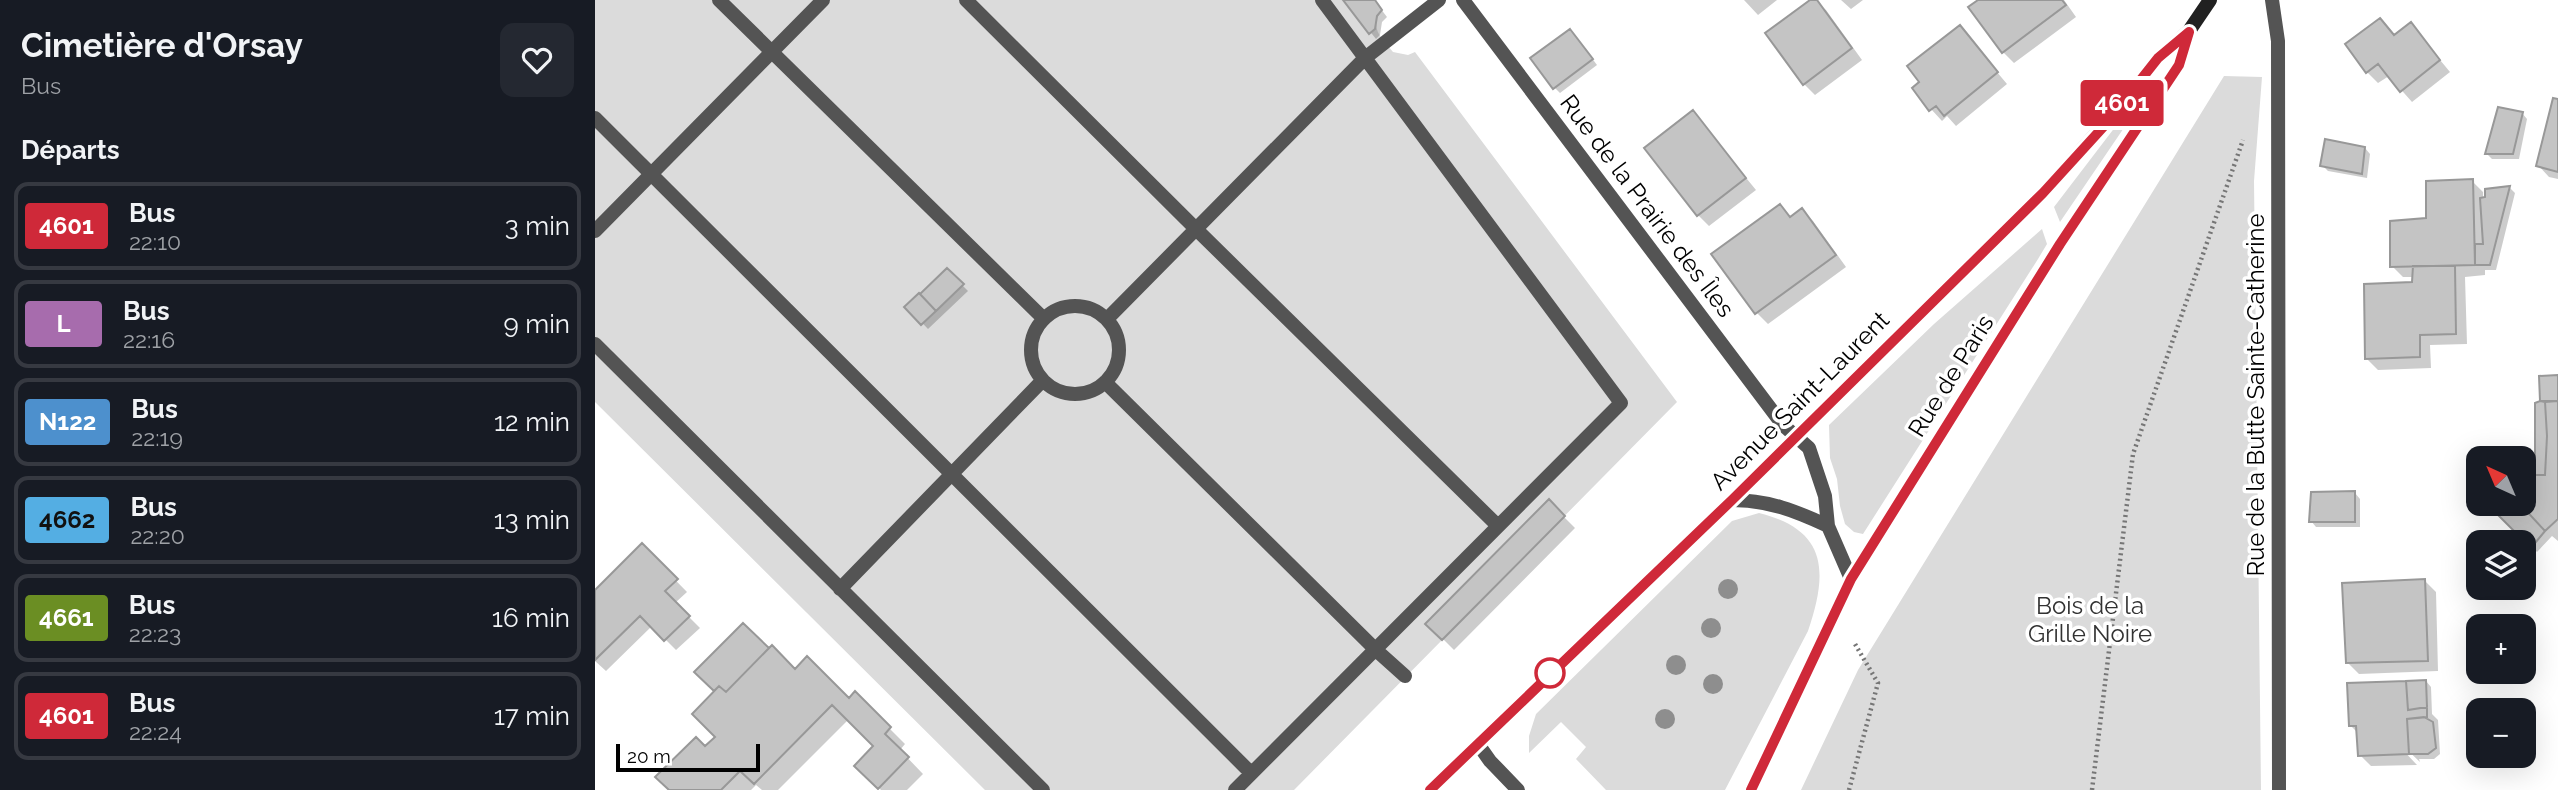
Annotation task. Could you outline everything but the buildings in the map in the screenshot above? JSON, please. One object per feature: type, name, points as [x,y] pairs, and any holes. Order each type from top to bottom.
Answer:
[{"type":"main road","name":"Rue de Paris","points":[[1751,790],[1851,579],[2060,244],[2179,65],[2189,32],[2210,0]]},
{"type":"main road","name":"Avenue Saint-Laurent","points":[[1430,790],[1797,437],[2043,193],[2105,125],[2158,58],[2189,32]]},
{"type":"street","points":[[719,0],[1044,319]]},
{"type":"street","points":[[595,231],[823,0]]},
{"type":"street","points":[[965,0],[1498,526]]},
{"type":"street","points":[[1235,790],[1621,404],[1322,0]]},
{"type":"street","points":[[1107,319],[1365,58],[1439,0]]},
{"type":"street","name":"Rue de la Prairie des Îles","points":[[1463,0],[1783,425],[1809,448],[1825,496],[1828,526],[1851,579]]},
{"type":"street","name":"Rue de la Butte Sainte-Catherine","points":[[2272,0],[2279,54],[2279,790]]},
{"type":"street","points":[[595,118],[1251,774]]},
{"type":"street","points":[[1075,306],[1092,309],[1107,319],[1117,334],[1119,351],[1116,368],[1105,382],[1090,391],[1074,394],[1057,390],[1043,380],[1034,366],[1031,349],[1035,333],[1044,319],[1058,309],[1075,306]]},
{"type":"street","points":[[595,344],[1043,790]]},
{"type":"street","points":[[840,589],[1043,380]]},
{"type":"street","points":[[1105,382],[1405,676]]},
{"type":"street","points":[[1732,500],[1758,500],[1801,513],[1828,526]]},
{"type":"street","points":[[1478,744],[1518,790]]},
{"type":"path","points":[[2092,790],[2133,454],[2247,131]]},
{"type":"path","points":[[1848,635],[1878,683],[1849,790]]},
{"type":"green space","points":[[595,0],[1375,0],[1382,10],[1376,22],[1381,37],[1393,52],[1408,55],[1415,52],[1677,402],[1294,790],[985,790],[595,402]]},
{"type":"green space","name":"Bois de la Grille Noire","points":[[2224,76],[2262,77],[2254,181],[2261,790],[1801,790],[1858,670]]},
{"type":"green space","points":[[2148,84],[2151,88],[2060,222],[2054,207]]},
{"type":"green space","points":[[2042,229],[2047,244],[2038,259],[1863,534],[1854,532],[1845,524],[1840,506],[1837,479],[1830,458],[1829,425],[1934,324]]},
{"type":"green space","points":[[1759,513],[1799,530],[1810,542],[1817,556],[1818,590],[1808,631],[1725,790],[1606,790],[1576,759],[1586,747],[1561,722],[1529,753],[1529,736],[1536,714],[1732,521]]},
{"type":"bus line","name":"4601","points":[[1430,790],[1732,500],[2043,193],[2105,125],[2158,58],[2189,32],[2179,65],[2060,244],[1851,579],[1751,790]]}]
